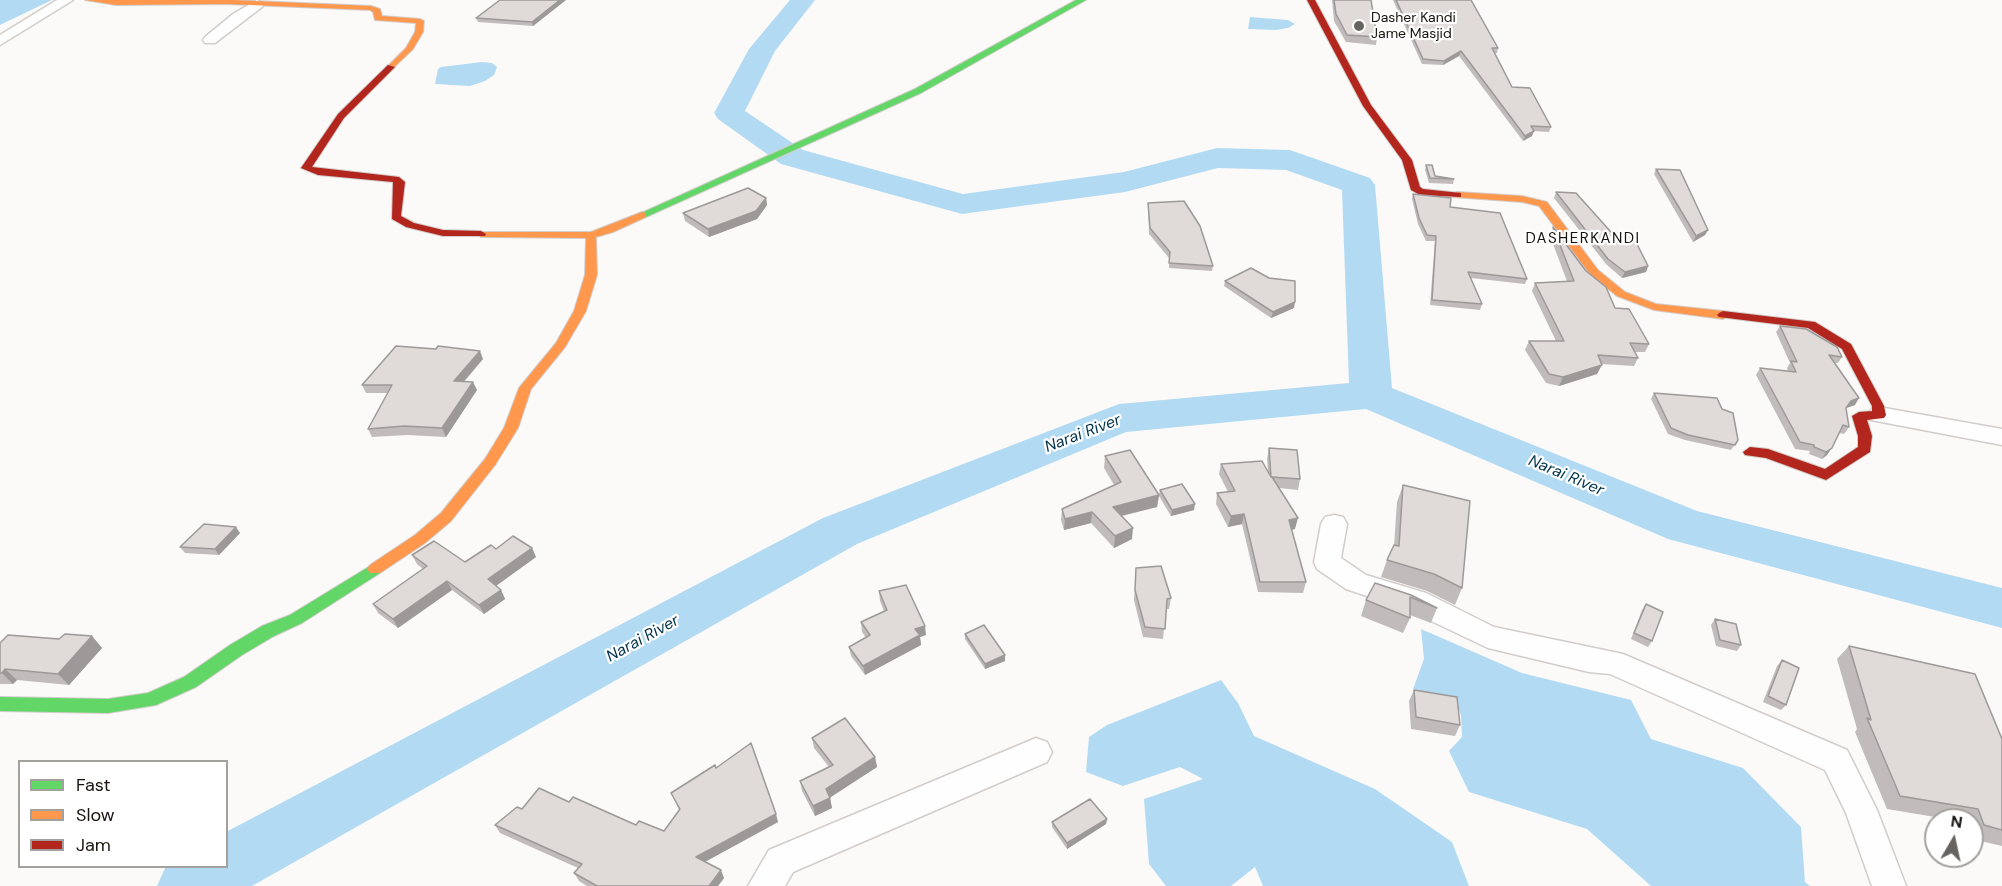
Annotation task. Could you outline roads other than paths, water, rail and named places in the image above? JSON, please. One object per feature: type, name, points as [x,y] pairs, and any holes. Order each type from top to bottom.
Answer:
[{"type":"street","points":[[0,41],[66,0]]},
{"type":"street","points":[[89,0],[116,3],[226,2],[371,8],[377,11],[378,18],[421,22],[409,49],[341,116],[306,168],[318,172],[396,179],[400,182],[396,217],[410,225],[443,233],[591,235],[609,230],[918,91],[1082,0]]},
{"type":"street","points":[[1311,0],[1367,106],[1407,160],[1414,188],[1420,192],[1522,200],[1543,204],[1594,272],[1622,294],[1654,306],[1811,325],[1847,346],[1878,406],[1879,415]]},
{"type":"street","points":[[210,40],[257,4]]},
{"type":"street","points":[[0,704],[108,706],[150,700],[190,682],[236,650],[268,631],[296,619],[420,539],[446,517],[490,462],[512,428],[525,388],[561,344],[575,319],[591,275],[591,235]]},
{"type":"street","points":[[1750,452],[1768,454],[1826,475],[1865,449],[1865,436],[1859,417],[1879,415],[2002,437]]},
{"type":"street","points":[[1334,524],[1327,562],[1356,582],[1416,601],[1488,637],[1589,660],[1612,662],[1713,704],[1836,760],[1861,810],[1889,886]]},
{"type":"street","points":[[765,886],[781,861],[1036,752]]},
{"type":"water","points":[[0,0],[52,0],[0,25]]},
{"type":"water","points":[[1250,17],[1288,20],[1295,24],[1276,30],[1248,29]]},
{"type":"water","points":[[492,63],[497,67],[494,75],[485,81],[470,86],[435,84],[438,69],[441,67]]},
{"type":"water","points":[[1421,629],[1522,673],[1631,700],[1651,739],[1743,768],[1801,827],[1805,882],[1810,886],[1651,886],[1587,829],[1469,792],[1449,751],[1462,737],[1461,715],[1455,700],[1413,689],[1424,659]]},
{"type":"water","points":[[1221,680],[1238,703],[1254,736],[1375,789],[1452,842],[1469,886],[1263,886],[1255,867],[1231,886],[1166,886],[1149,864],[1144,799],[1203,779],[1180,767],[1123,786],[1086,772],[1089,737],[1107,725]]},
{"type":"waterway","points":[[803,0],[763,49],[729,113],[792,157],[962,204],[1125,182],[1217,158],[1290,160],[1358,185],[1371,395]]},
{"type":"waterway","name":"Narai River","points":[[228,865],[840,531],[1119,418],[1371,395]]},
{"type":"waterway","name":"Narai River","points":[[1371,395],[1685,526],[2002,608]]},
{"type":"waterway","name":"Narai River","points":[[190,886],[222,868]]},
{"type":"place","name":"Dasher Kandi Jame Masjid","points":[[1359,26]]},
{"type":"district","name":"DASHERKANDI","points":[[1583,239]]}]
